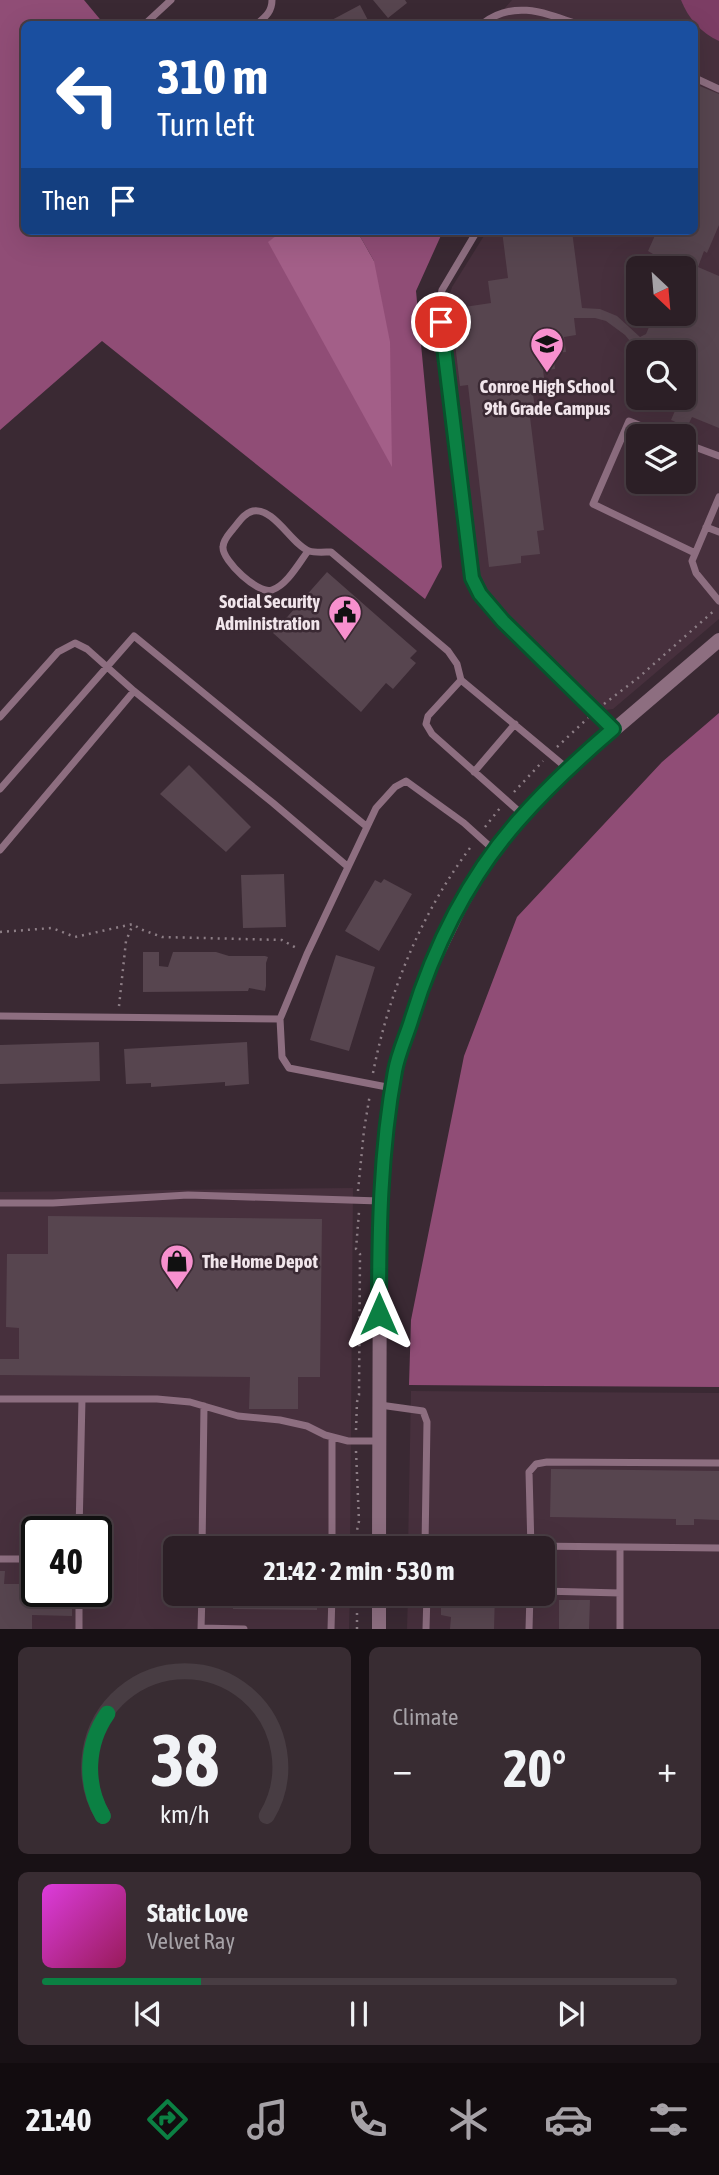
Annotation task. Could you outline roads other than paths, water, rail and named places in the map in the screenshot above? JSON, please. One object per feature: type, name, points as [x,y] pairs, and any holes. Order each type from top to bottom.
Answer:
[{"type":"street","points":[[379,1536],[383,1159],[395,1068],[423,982],[460,907],[495,851],[523,816],[568,769],[719,639]]},
{"type":"street","points":[[379,1606],[379,1629]]},
{"type":"lane","points":[[148,21],[171,0]]},
{"type":"lane","points":[[261,21],[272,8],[272,0]]},
{"type":"lane","points":[[486,21],[506,10],[523,9],[566,21]]},
{"type":"lane","points":[[698,79],[719,89]]},
{"type":"lane","points":[[475,235],[442,290],[439,306],[472,578],[480,594],[503,621],[613,729]]},
{"type":"lane","points":[[626,428],[593,504],[695,553]]},
{"type":"lane","points":[[696,447],[719,456]]},
{"type":"lane","points":[[719,497],[692,561],[696,573],[719,604]]},
{"type":"lane","points":[[309,551],[284,583],[271,591],[262,590],[238,571],[227,561],[222,550],[224,540],[242,517],[254,511],[265,512],[309,551],[331,552],[448,651],[457,664],[461,680],[568,769]]},
{"type":"lane","points":[[706,527],[719,532]]},
{"type":"lane","points":[[0,789],[134,636],[366,827]]},
{"type":"lane","points":[[0,717],[58,652],[75,643],[87,649],[134,691],[347,866]]},
{"type":"lane","points":[[461,680],[428,716],[426,724],[432,734],[523,816]]},
{"type":"lane","points":[[0,850],[134,691]]},
{"type":"lane","points":[[474,772],[515,724]]},
{"type":"lane","points":[[392,1088],[289,1068],[282,1057],[281,1019],[307,954],[376,808],[395,787],[406,781],[464,823],[495,851]]},
{"type":"lane","points":[[0,1016],[281,1019]]},
{"type":"lane","points":[[0,1203],[53,1203],[188,1195],[381,1201]]},
{"type":"lane","points":[[0,1399],[157,1399],[190,1402],[238,1416],[306,1426],[332,1437],[379,1441]]},
{"type":"lane","points":[[79,1516],[82,1399]]},
{"type":"lane","points":[[379,1405],[423,1411],[427,1422],[426,1536]]},
{"type":"lane","points":[[202,1536],[204,1406]]},
{"type":"lane","points":[[332,1437],[332,1536]]},
{"type":"lane","points":[[531,1536],[529,1472],[536,1464],[719,1463]]},
{"type":"lane","points":[[620,1547],[620,1629]]},
{"type":"lane","points":[[555,1548],[719,1548]]},
{"type":"lane","points":[[0,1559],[21,1559]]},
{"type":"lane","points":[[555,1591],[620,1593]]},
{"type":"lane","points":[[202,1606],[201,1629],[244,1629]]},
{"type":"lane","points":[[331,1629],[332,1606]]},
{"type":"lane","points":[[426,1606],[426,1629]]},
{"type":"lane","points":[[529,1629],[530,1606]]},
{"type":"lane","points":[[79,1607],[79,1629]]},
{"type":"place","name":"Conroe High School 9th Grade Campus","points":[[547,374]]},
{"type":"place","name":"Social Security Administration","points":[[345,642]]},
{"type":"place","name":"The Home Depot","points":[[177,1291]]}]
